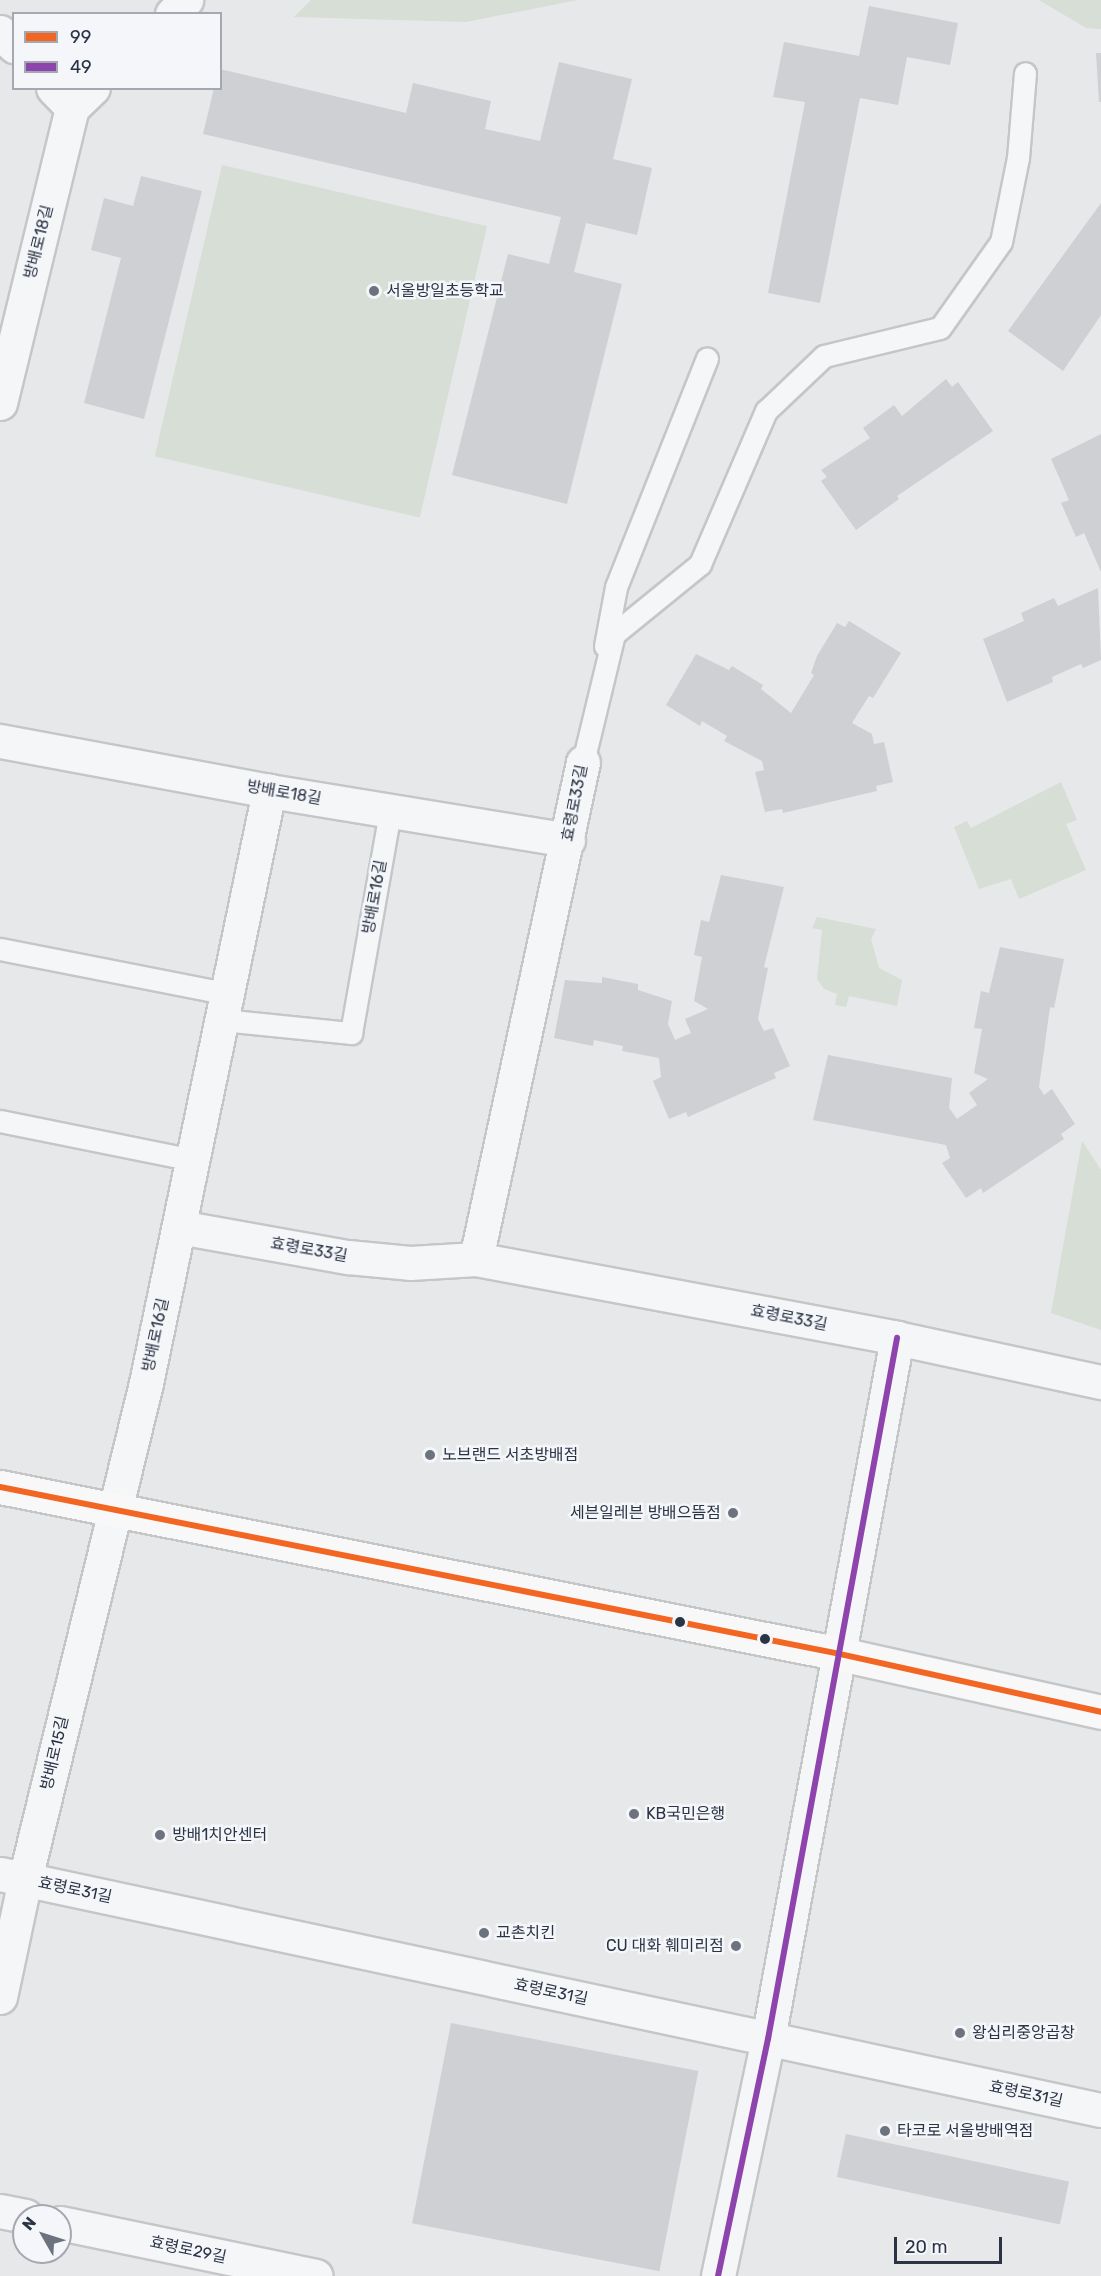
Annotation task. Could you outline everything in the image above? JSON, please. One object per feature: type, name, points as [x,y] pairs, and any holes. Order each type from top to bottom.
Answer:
[{"type":"main road","points":[[0,1487],[840,1654],[1101,1712]]},
{"type":"street","points":[[174,12],[186,0]]},
{"type":"street","points":[[0,32],[12,44]]},
{"type":"street","name":"방배로18길","points":[[0,403],[73,95]]},
{"type":"street","name":"방배로18길","points":[[0,741],[269,792],[568,840]]},
{"type":"street","name":"효령로33길","points":[[476,1259],[583,762]]},
{"type":"street","name":"방배로16길","points":[[113,1509],[146,1383],[269,792]]},
{"type":"street","name":"효령로33길","points":[[178,1227],[348,1257],[410,1263],[476,1259],[897,1338],[1101,1382]]},
{"type":"street","points":[[718,2276],[768,2038],[897,1338]]},
{"type":"street","name":"방배로15길","points":[[0,1996],[12,1876],[113,1509]]},
{"type":"street","name":"효령로31길","points":[[12,1876],[1101,2110]]},
{"type":"street","name":"효령로29길","points":[[72,2225],[316,2276]]},
{"type":"lane","points":[[583,762],[614,634],[700,564],[766,411],[824,356],[940,328],[1001,242],[1018,158],[1025,73]]},
{"type":"lane","name":"효령로33길","points":[[583,762],[616,587],[707,358]]},
{"type":"lane","name":"방배로16길","points":[[0,949],[226,1007],[351,1033],[390,811]]},
{"type":"lane","points":[[0,1121],[194,1160]]},
{"type":"shaded area","points":[[311,0],[578,0],[466,22],[294,17]]},
{"type":"shaded area","points":[[1039,0],[1101,0],[1101,29],[1086,28]]},
{"type":"shaded area","points":[[222,165],[487,226],[420,518],[155,456]]},
{"type":"shaded area","points":[[1061,782],[1077,820],[1066,824],[1086,870],[1019,899],[1011,879],[979,889],[954,827],[967,821],[971,828]]},
{"type":"shaded area","points":[[817,917],[876,929],[871,939],[879,968],[902,980],[897,1006],[849,996],[846,1007],[835,1005],[837,994],[824,989],[817,979],[822,930],[812,928]]},
{"type":"shaded area","points":[[1082,1141],[1101,1170],[1101,1330],[1051,1313]]},
{"type":"building","points":[[869,6],[958,23],[950,65],[907,57],[898,105],[860,98],[820,303],[768,293],[805,102],[773,97],[784,42],[859,56]]},
{"type":"building","points":[[1096,53],[1101,53],[1101,102],[1099,102]]},
{"type":"building","points":[[559,62],[632,79],[613,159],[652,168],[637,235],[586,223],[574,272],[622,284],[567,504],[452,475],[508,254],[549,264],[561,217],[203,134],[214,90],[222,90],[222,69],[406,113],[413,83],[491,101],[485,129],[540,141]]},
{"type":"building","points":[[141,176],[202,191],[144,419],[84,403],[121,258],[91,250],[104,198],[133,206]]},
{"type":"building","points":[[1101,203],[1101,315],[1063,371],[1008,331]]},
{"type":"building","points":[[946,379],[952,387],[958,382],[993,431],[897,496],[899,499],[856,530],[821,481],[827,477],[821,470],[870,438],[863,428],[894,405],[902,416]]},
{"type":"building","points":[[1101,434],[1101,572],[1084,533],[1076,537],[1061,503],[1069,500],[1051,459]]},
{"type":"building","points":[[1098,588],[1101,660],[1083,668],[1081,664],[1052,677],[1053,682],[1007,702],[983,639],[1024,621],[1021,613],[1054,598],[1058,606]]},
{"type":"building","points":[[849,621],[901,653],[873,698],[869,696],[852,723],[872,734],[874,744],[884,742],[893,782],[876,786],[877,791],[783,813],[782,809],[765,812],[755,772],[764,770],[762,761],[724,741],[727,736],[702,721],[700,726],[666,705],[696,654],[729,670],[732,666],[763,685],[761,689],[791,713],[814,675],[811,673],[817,656],[837,623],[845,627]]},
{"type":"building","points":[[721,875],[784,887],[764,967],[768,968],[758,1019],[764,1031],[773,1028],[790,1066],[774,1073],[776,1078],[688,1117],[686,1112],[669,1119],[653,1081],[661,1077],[659,1058],[622,1051],[623,1046],[594,1040],[593,1046],[554,1038],[565,980],[602,983],[602,977],[638,984],[638,990],[672,1001],[668,1024],[675,1040],[691,1033],[685,1019],[708,1009],[694,1001],[702,957],[694,955],[701,920],[709,922]]},
{"type":"building","points":[[1000,947],[1064,959],[1054,1008],[1050,1007],[1039,1087],[1044,1095],[1052,1089],[1075,1124],[1061,1134],[1064,1139],[983,1193],[981,1188],[966,1198],[942,1163],[950,1158],[946,1145],[813,1120],[828,1055],[952,1078],[949,1108],[957,1119],[977,1105],[969,1093],[988,1079],[974,1073],[982,1029],[974,1028],[981,991],[989,993]]},
{"type":"building","points":[[451,2023],[698,2071],[659,2271],[412,2223]]},
{"type":"building","points":[[846,2134],[1069,2181],[1060,2224],[837,2177]]},
{"type":"transit line","name":"49","points":[[718,2276],[768,2039],[897,1338]]},
{"type":"transit line","name":"99","points":[[0,1487],[840,1654],[1101,1712]]},
{"type":"place","name":"서울방일초등학교","points":[[374,291]]},
{"type":"place","name":"노브랜드 서초방배점","points":[[430,1455]]},
{"type":"place","name":"세븐일레븐 방배으뜸점","points":[[733,1513]]},
{"type":"place","name":"KB국민은행","points":[[634,1814]]},
{"type":"place","name":"방배1치안센터","points":[[160,1835]]},
{"type":"place","name":"교촌치킨","points":[[484,1933]]},
{"type":"place","name":"CU 대화 훼미리점","points":[[736,1946]]},
{"type":"place","name":"왕십리중앙곱창","points":[[960,2033]]},
{"type":"place","name":"타코로 서울방배역점","points":[[885,2131]]}]
